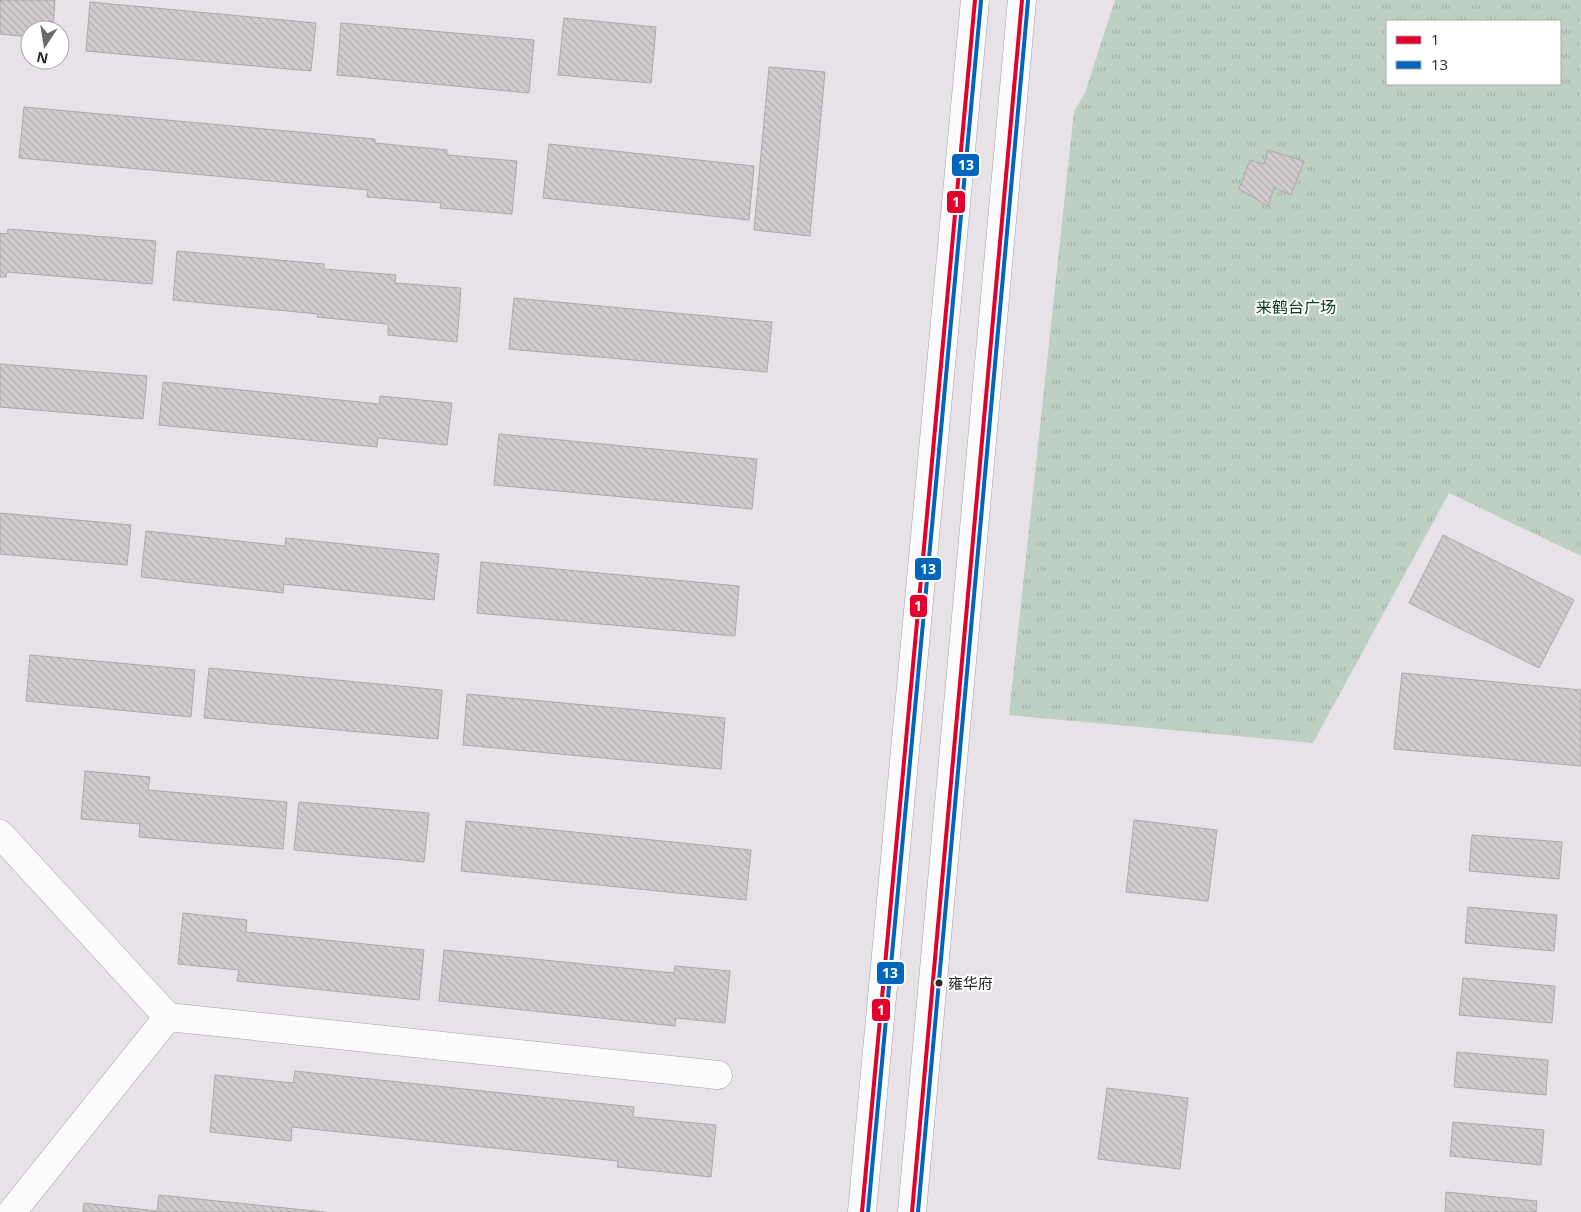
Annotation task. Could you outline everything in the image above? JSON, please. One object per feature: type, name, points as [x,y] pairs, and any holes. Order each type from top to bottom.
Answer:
[{"type":"main road","points":[[862,1212],[976,0]]},
{"type":"main road","points":[[912,1212],[1022,0]]},
{"type":"main road","points":[[0,834],[168,1017],[718,1075]]},
{"type":"main road","points":[[12,1212],[168,1017]]},
{"type":"green space","name":"来鹤台广场","points":[[1115,0],[1581,0],[1581,556],[1449,493],[1313,743],[1009,715],[1074,111],[1085,93]]},
{"type":"building","points":[[0,0],[55,0],[54,20],[20,20],[20,36],[0,34]]},
{"type":"building","points":[[90,2],[316,23],[311,71],[86,51]]},
{"type":"building","points":[[564,18],[656,27],[651,83],[558,75]]},
{"type":"building","points":[[341,23],[534,40],[529,93],[337,75]]},
{"type":"building","points":[[769,67],[825,72],[810,236],[754,230]]},
{"type":"building","points":[[24,107],[375,139],[375,143],[447,150],[447,155],[517,161],[512,214],[440,208],[441,203],[367,197],[368,190],[19,158]]},
{"type":"building","points":[[549,144],[754,166],[749,220],[543,198]]},
{"type":"building","points":[[1268,150],[1304,161],[1291,195],[1274,188],[1268,206],[1239,189],[1250,160],[1264,164]]},
{"type":"building","points":[[8,229],[156,241],[152,284],[7,272],[6,277],[0,277],[0,233],[7,234]]},
{"type":"building","points":[[177,251],[324,264],[324,269],[396,275],[395,283],[461,288],[457,342],[388,335],[388,324],[317,317],[318,314],[173,300]]},
{"type":"building","points":[[514,298],[772,322],[767,372],[509,349]]},
{"type":"building","points":[[0,364],[147,376],[143,419],[0,407]]},
{"type":"building","points":[[163,382],[379,404],[380,396],[452,403],[447,445],[378,438],[377,447],[159,425]]},
{"type":"building","points":[[499,434],[757,459],[752,509],[494,485]]},
{"type":"building","points":[[0,513],[131,525],[127,565],[0,554]]},
{"type":"building","points":[[146,531],[285,546],[286,538],[439,554],[434,600],[284,584],[283,593],[141,577]]},
{"type":"building","points":[[1443,535],[1574,600],[1539,668],[1409,603]]},
{"type":"building","points":[[481,562],[739,586],[735,636],[477,613]]},
{"type":"building","points":[[30,655],[195,670],[191,717],[26,701]]},
{"type":"building","points":[[209,668],[442,690],[438,739],[204,718]]},
{"type":"building","points":[[1402,673],[1581,690],[1581,766],[1394,749]]},
{"type":"building","points":[[467,694],[725,718],[721,769],[463,745]]},
{"type":"building","points":[[85,771],[150,777],[148,790],[287,802],[283,849],[139,837],[140,824],[81,819]]},
{"type":"building","points":[[299,802],[429,813],[424,862],[294,850]]},
{"type":"building","points":[[1134,820],[1217,830],[1208,901],[1126,892]]},
{"type":"building","points":[[466,821],[751,850],[746,900],[461,871]]},
{"type":"building","points":[[1472,835],[1562,842],[1559,879],[1469,871]]},
{"type":"building","points":[[1468,907],[1557,915],[1554,951],[1465,943]]},
{"type":"building","points":[[183,913],[247,920],[246,932],[424,950],[419,1000],[237,981],[239,970],[178,964]]},
{"type":"building","points":[[444,950],[674,973],[675,966],[730,971],[725,1023],[676,1018],[675,1026],[439,1001]]},
{"type":"building","points":[[1463,978],[1555,986],[1552,1023],[1459,1015]]},
{"type":"building","points":[[1457,1052],[1548,1060],[1546,1095],[1454,1087]]},
{"type":"building","points":[[295,1071],[634,1107],[633,1117],[716,1125],[711,1177],[617,1167],[618,1161],[292,1127],[291,1141],[210,1132],[215,1075],[293,1083]]},
{"type":"building","points":[[1107,1088],[1188,1098],[1180,1169],[1098,1159]]},
{"type":"building","points":[[1453,1122],[1544,1130],[1541,1165],[1450,1156]]},
{"type":"building","points":[[1446,1192],[1537,1201],[1536,1212],[1445,1212]]},
{"type":"building","points":[[159,1195],[325,1212],[83,1212],[84,1203],[157,1211]]},
{"type":"transit line","name":"1","points":[[862,1212],[975,0]]},
{"type":"transit line","name":"1","points":[[912,1212],[1022,0]]},
{"type":"transit line","name":"13","points":[[868,1212],[981,1]]},
{"type":"transit line","name":"13","points":[[918,1212],[1028,1]]},
{"type":"place","name":"雍华府","points":[[939,983]]}]
